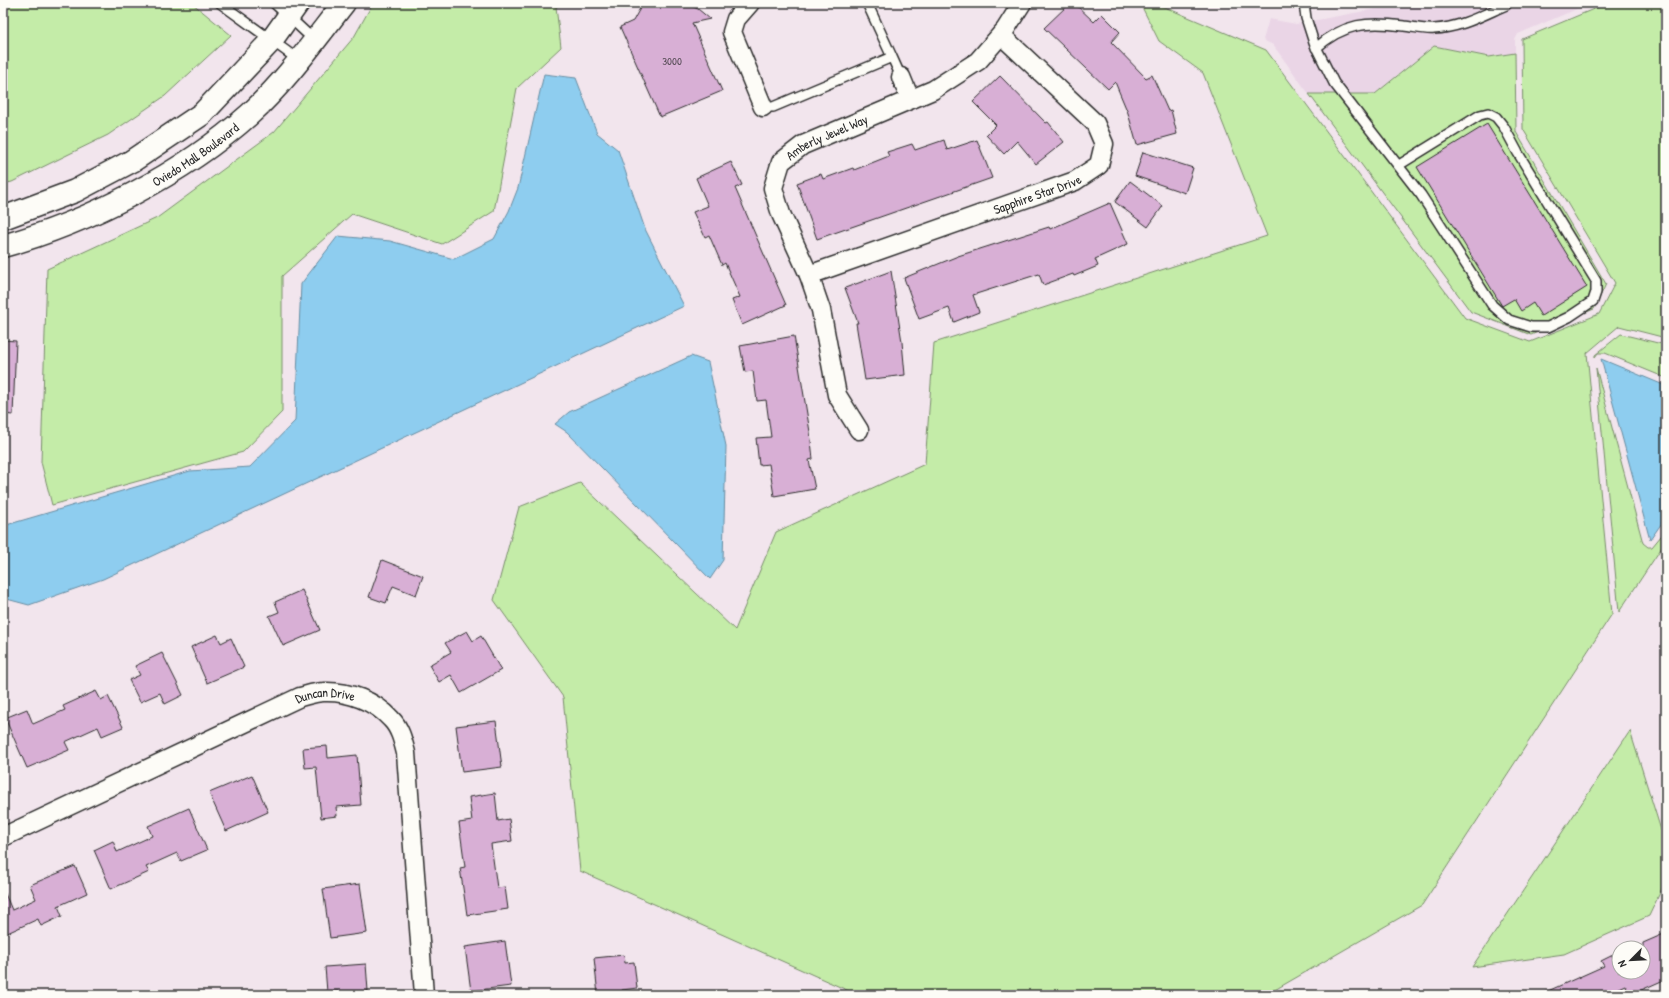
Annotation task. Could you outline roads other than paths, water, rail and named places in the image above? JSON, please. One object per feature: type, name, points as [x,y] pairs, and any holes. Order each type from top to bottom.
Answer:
[{"type":"street","name":"Oviedo Mall Boulevard","points":[[3,246],[41,235],[116,203],[190,160],[250,114],[300,61],[344,3]]},
{"type":"street","points":[[750,3],[736,19],[732,32],[763,107]]},
{"type":"street","name":"Amberly Jewel Way","points":[[859,430],[837,395],[821,310],[810,275],[781,214],[773,188],[781,162],[803,145],[933,90],[978,61],[1001,35],[1022,3]]},
{"type":"street","points":[[3,218],[75,191],[138,156],[202,114],[271,41],[286,7]]},
{"type":"street","name":"Sapphire Star Drive","points":[[810,275],[1076,181],[1098,165],[1104,144],[1095,123],[1001,35]]},
{"type":"street","points":[[901,77],[910,99]]},
{"type":"street","name":"Duncan Drive","points":[[3,837],[300,697],[323,692],[342,693],[359,698],[376,706],[392,719],[400,734],[406,753],[424,995]]},
{"type":"lane","points":[[220,3],[300,61]]},
{"type":"lane","points":[[867,3],[901,77]]},
{"type":"lane","points":[[1304,3],[1306,18],[1316,48],[1334,83],[1421,195],[1492,305],[1509,320],[1531,327],[1548,327],[1569,317],[1593,301],[1596,292],[1596,281],[1518,153],[1504,127],[1496,117],[1488,113],[1480,115],[1399,165]]},
{"type":"lane","points":[[1316,48],[1329,37],[1348,28],[1360,25],[1384,24],[1433,30],[1450,28],[1506,4]]},
{"type":"lane","points":[[286,7],[315,41]]},
{"type":"lane","points":[[763,107],[773,107],[892,57]]},
{"type":"water","points":[[544,74],[576,78],[597,133],[618,150],[645,229],[684,306],[103,579],[29,605],[3,598],[3,526],[190,471],[250,467],[295,421],[301,284],[338,236],[390,241],[454,259],[494,239],[509,211],[518,188]]},
{"type":"water","points":[[691,356],[708,362],[726,446],[723,560],[710,579],[567,432],[555,424],[569,412]]},
{"type":"water","points":[[1601,359],[1666,386],[1666,517],[1650,540]]}]
